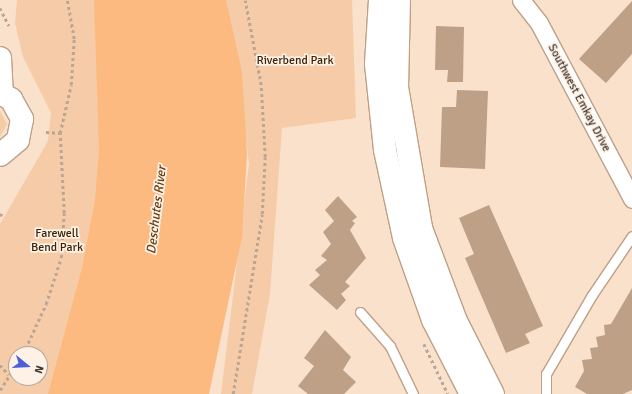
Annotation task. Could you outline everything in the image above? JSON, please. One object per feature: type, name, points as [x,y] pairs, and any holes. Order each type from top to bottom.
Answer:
[{"type":"main road","points":[[380,0],[376,64],[384,150],[404,238],[433,320],[471,394]]},
{"type":"main road","points":[[399,0],[397,87],[421,228],[456,321],[493,394]]},
{"type":"main road","points":[[0,58],[1,93],[18,108],[22,130],[18,140],[0,157]]},
{"type":"street","name":"Southwest Emkay Drive","points":[[521,0],[539,23],[632,198]]},
{"type":"lane","points":[[546,394],[546,374],[592,295],[632,236]]},
{"type":"lane","points":[[360,312],[390,346],[413,394]]},
{"type":"path","points":[[27,346],[46,304],[61,258],[64,213],[60,133],[71,85],[74,39],[67,0]]},
{"type":"path","points":[[233,394],[262,214],[265,157],[261,85],[245,0]]},
{"type":"path","points":[[0,8],[9,26]]},
{"type":"path","points":[[46,132],[60,133]]},
{"type":"path","points":[[0,365],[8,374]]},
{"type":"path","points":[[0,390],[8,377]]},
{"type":"green space","name":"Farewell Bend Park","points":[[17,0],[109,0],[113,38],[76,394],[0,394],[0,224],[48,141],[51,113],[23,57],[15,23]]},
{"type":"green space","name":"Riverbend Park","points":[[220,0],[352,0],[356,118],[282,128],[270,294],[252,394],[221,394],[249,164],[242,106]]},
{"type":"green space","points":[[0,111],[7,124],[0,137]]},
{"type":"water","name":"Deschutes River","points":[[94,0],[226,0],[242,72],[247,154],[242,237],[209,394],[48,394],[82,268],[95,200],[99,150]]},
{"type":"building","points":[[632,1],[632,54],[606,83],[579,59]]},
{"type":"building","points":[[436,26],[464,27],[463,82],[447,82],[448,70],[435,70]]},
{"type":"building","points":[[457,90],[488,91],[485,169],[440,167],[442,107],[456,107]]},
{"type":"building","points":[[338,196],[357,217],[352,221],[355,223],[350,230],[366,258],[345,282],[350,286],[341,294],[346,300],[337,310],[309,285],[320,275],[315,270],[327,260],[321,256],[331,244],[323,232],[334,221],[325,210]]},
{"type":"building","points":[[489,205],[543,326],[525,334],[530,343],[506,353],[465,258],[474,254],[459,218]]},
{"type":"building","points":[[632,288],[632,390],[623,394],[587,394],[575,387],[584,371],[582,360],[592,359],[590,348],[598,347],[596,337],[605,335],[604,325],[611,324]]},
{"type":"building","points":[[325,330],[351,357],[343,370],[356,382],[344,394],[308,394],[298,386],[314,366],[304,358]]}]
